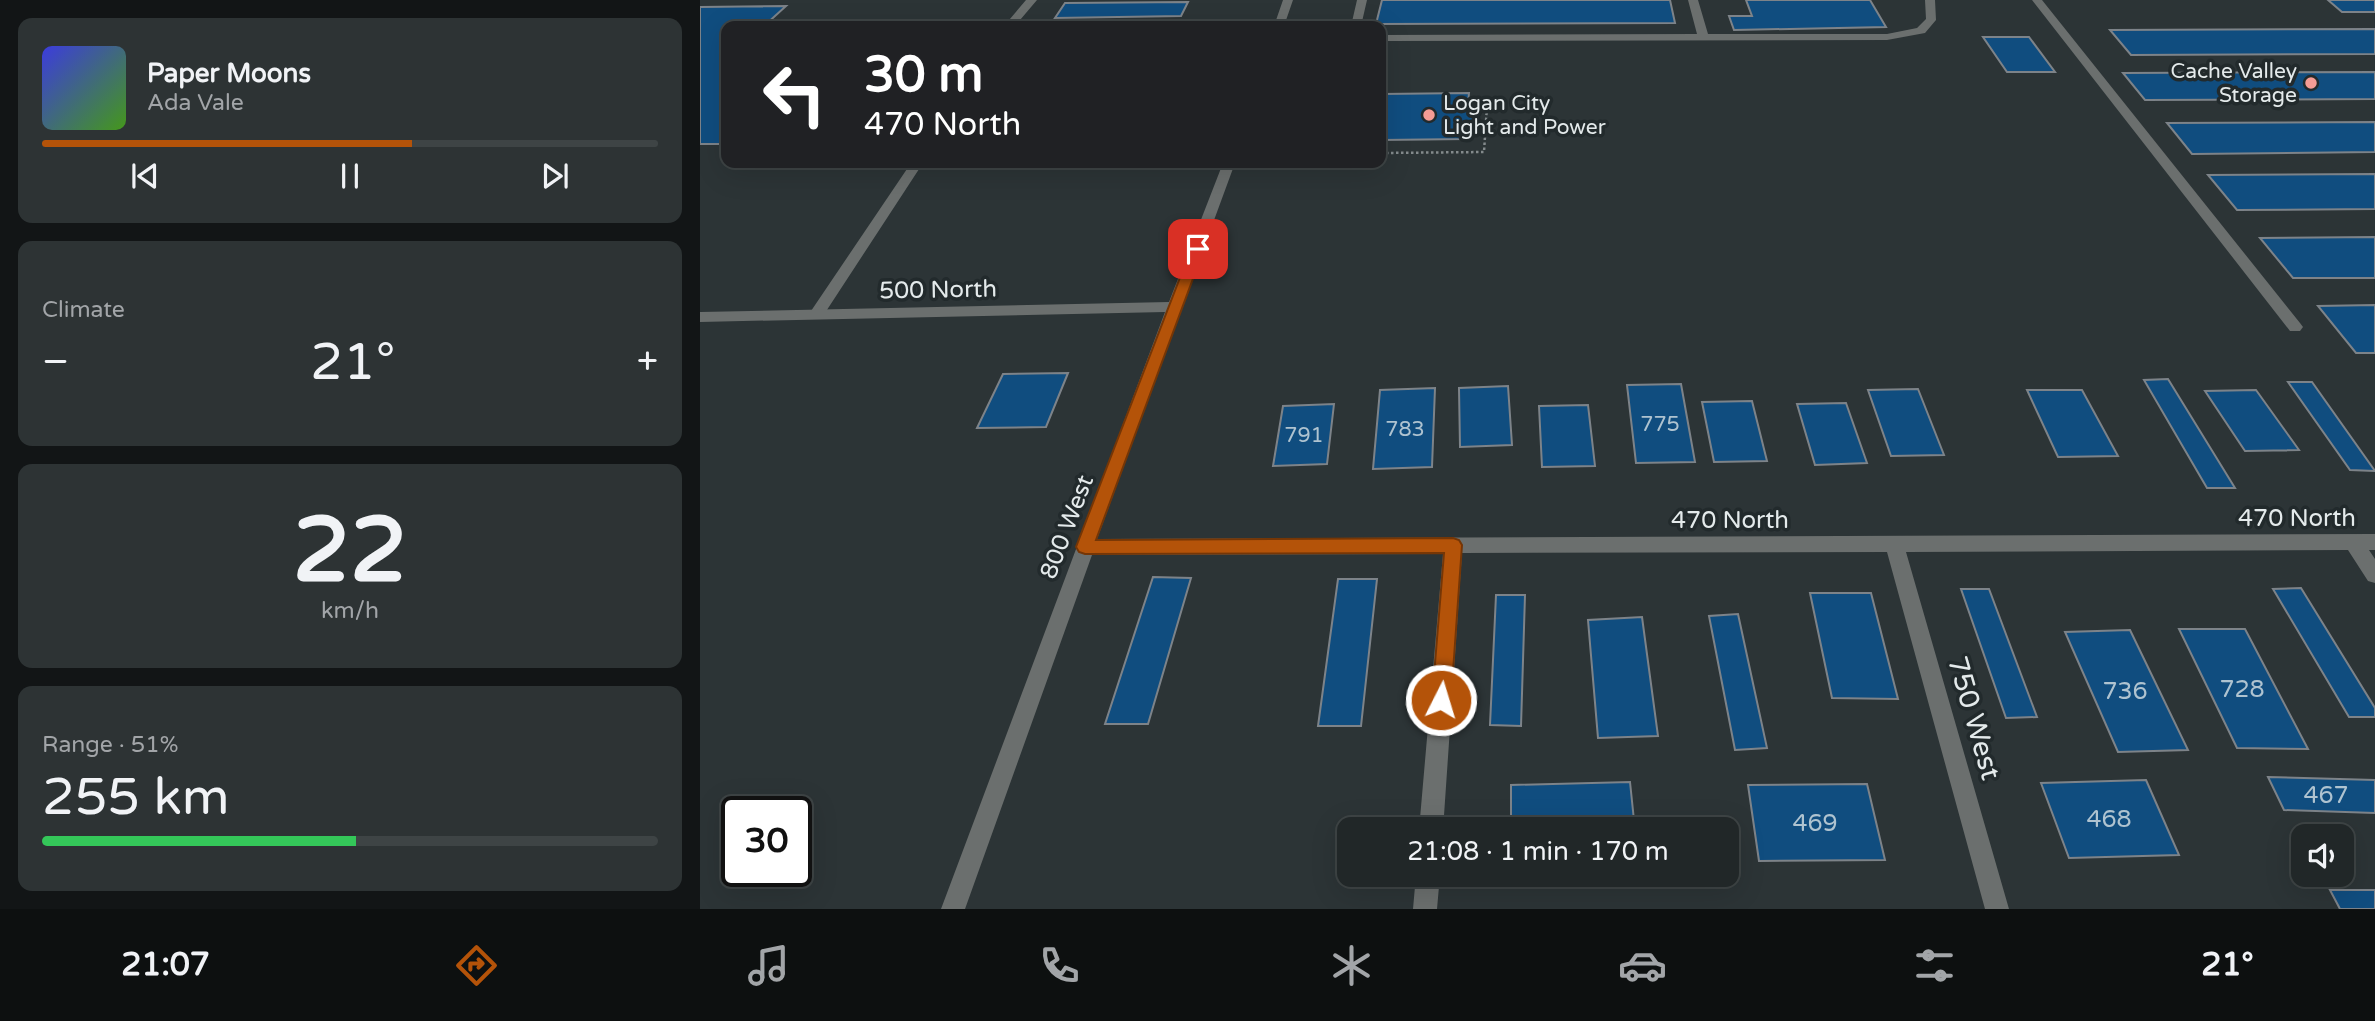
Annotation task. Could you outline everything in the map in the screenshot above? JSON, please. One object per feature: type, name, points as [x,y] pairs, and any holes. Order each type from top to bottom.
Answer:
[{"type":"street","points":[[1013,21],[1031,0]]},
{"type":"street","points":[[1281,21],[1288,0]]},
{"type":"street","points":[[1357,21],[1362,0]]},
{"type":"street","points":[[1693,0],[1704,38]]},
{"type":"street","points":[[1386,38],[1907,36],[1921,31],[1931,20],[1930,0]]},
{"type":"street","points":[[2037,0],[2295,327]]},
{"type":"street","points":[[816,315],[914,168]]},
{"type":"street","name":"800 West","points":[[953,909],[1227,168]]},
{"type":"street","name":"500 North","points":[[700,317],[1176,307]]},
{"type":"street","points":[[2353,542],[2375,575]]},
{"type":"street","name":"470 North","points":[[1085,547],[2375,542]]},
{"type":"street","name":"750 West","points":[[1894,544],[1997,909]]},
{"type":"street","points":[[1433,817],[1453,545]]},
{"type":"street","points":[[1425,909],[1427,887]]},
{"type":"path","points":[[1386,153],[1484,152],[1487,106]]},
{"type":"building","points":[[1382,0],[1670,0],[1675,23],[1386,24],[1386,21],[1377,21]]},
{"type":"building","points":[[1746,0],[1870,0],[1886,27],[1734,30],[1729,16],[1752,16]]},
{"type":"building","points":[[2328,0],[2375,0],[2375,12],[2342,12]]},
{"type":"building","points":[[1188,2],[1181,16],[1055,18],[1065,3]]},
{"type":"building","points":[[786,6],[770,21],[721,21],[721,144],[700,144],[700,7]]},
{"type":"building","points":[[2375,29],[2375,54],[2131,55],[2110,30]]},
{"type":"building","points":[[1983,37],[2029,37],[2055,72],[2007,72]]},
{"type":"building","points":[[2375,72],[2375,99],[2145,100],[2123,73]]},
{"type":"building","name":"Logan City Light and Power","points":[[1469,93],[1468,103],[1478,103],[1477,127],[1467,127],[1466,139],[1386,140],[1386,94]]},
{"type":"building","points":[[2375,122],[2375,152],[2192,154],[2167,123]]},
{"type":"building","points":[[2375,174],[2375,209],[2237,210],[2208,175]]},
{"type":"building","points":[[2375,237],[2375,278],[2293,278],[2260,238]]},
{"type":"building","points":[[2375,305],[2375,353],[2356,353],[2318,306]]},
{"type":"building","points":[[1068,373],[1046,427],[977,428],[1003,374]]},
{"type":"building","points":[[2168,379],[2235,488],[2207,488],[2144,380]]},
{"type":"building","points":[[2288,382],[2312,382],[2375,471],[2350,470]]},
{"type":"building","points":[[1681,384],[1695,462],[1636,463],[1627,385]]},
{"type":"building","points":[[1508,386],[1512,445],[1460,447],[1459,388]]},
{"type":"building","points":[[1435,388],[1432,467],[1373,469],[1380,390]]},
{"type":"building","points":[[1918,389],[1944,455],[1891,456],[1868,390]]},
{"type":"building","points":[[2027,390],[2082,390],[2118,456],[2058,457]]},
{"type":"building","points":[[2256,390],[2299,450],[2245,451],[2205,391]]},
{"type":"building","points":[[1752,401],[1767,461],[1714,462],[1702,402]]},
{"type":"building","points":[[1846,403],[1867,463],[1815,465],[1797,404]]},
{"type":"building","points":[[1334,404],[1327,464],[1273,466],[1283,406]]},
{"type":"building","points":[[1588,405],[1595,466],[1542,467],[1539,406]]},
{"type":"building","points":[[1153,577],[1191,578],[1148,724],[1105,724]]},
{"type":"building","points":[[1338,579],[1377,579],[1361,726],[1318,726]]},
{"type":"building","points":[[2301,588],[2375,708],[2375,717],[2349,717],[2273,589]]},
{"type":"building","points":[[1961,589],[1989,589],[2037,717],[2006,718]]},
{"type":"building","points":[[1810,593],[1871,593],[1898,699],[1832,698]]},
{"type":"building","points":[[1496,595],[1525,595],[1521,726],[1490,725]]},
{"type":"building","points":[[1738,614],[1767,748],[1735,750],[1709,616]]},
{"type":"building","points":[[1642,617],[1658,736],[1598,738],[1588,620]]},
{"type":"building","points":[[2179,629],[2245,629],[2308,749],[2237,748]]},
{"type":"building","points":[[2130,630],[2188,750],[2118,752],[2065,632]]},
{"type":"building","points":[[2268,777],[2375,780],[2375,813],[2284,810]]},
{"type":"building","points":[[2146,780],[2179,855],[2069,858],[2041,783]]},
{"type":"building","points":[[1630,782],[1634,817],[1511,817],[1511,785]]},
{"type":"building","points":[[1867,784],[1885,860],[1759,861],[1748,785]]},
{"type":"building","points":[[2330,890],[2375,890],[2375,909],[2340,909]]},
{"type":"place","name":"Cache Valley Storage","points":[[2311,83]]},
{"type":"place","name":"Logan City Light and Power","points":[[1429,115]]},
{"type":"route","points":[[1198,249],[1085,547],[1453,545],[1441,700]]}]
